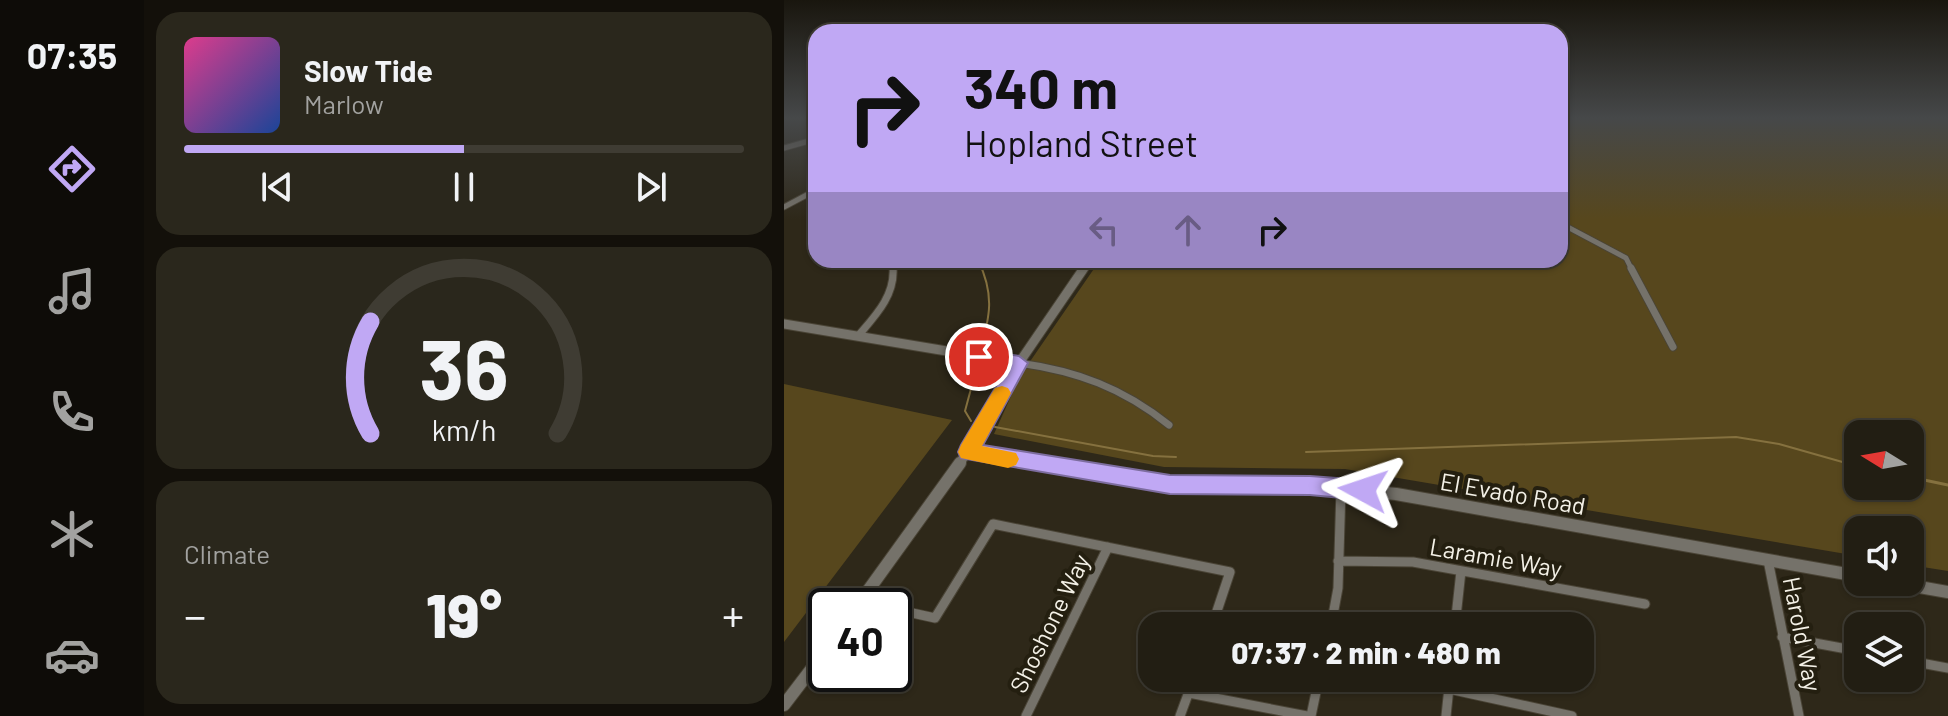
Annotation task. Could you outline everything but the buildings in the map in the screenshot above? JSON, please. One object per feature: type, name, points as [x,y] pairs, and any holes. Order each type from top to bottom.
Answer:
[{"type":"street","points":[[784,207],[808,194]]},
{"type":"street","points":[[1568,227],[1626,258],[1673,347]]},
{"type":"street","points":[[858,336],[885,303],[893,286],[892,268]]},
{"type":"street","points":[[870,588],[968,452],[1019,363],[1084,268]]},
{"type":"street","points":[[784,324],[1070,371],[1099,380],[1145,404],[1169,425]]},
{"type":"street","name":"El Evado Road","points":[[968,452],[1170,484],[1341,488],[1396,494],[1844,574]]},
{"type":"street","points":[[1334,612],[1341,488]]},
{"type":"street","points":[[912,613],[935,618],[993,524],[1230,572],[1217,612]]},
{"type":"street","name":"Shoshone Way","points":[[1026,716],[1108,547]]},
{"type":"street","name":"Laramie Way","points":[[1338,561],[1399,560],[1645,604]]},
{"type":"street","name":"Harold Way","points":[[1768,560],[1799,716]]},
{"type":"street","points":[[1457,612],[1461,571]]},
{"type":"street","points":[[1924,588],[1948,592]]},
{"type":"street","points":[[1782,637],[1844,648]]},
{"type":"street","points":[[1924,664],[1948,668]]},
{"type":"street","points":[[784,705],[808,674]]},
{"type":"street","points":[[1180,716],[1189,693],[1309,716],[1315,692]]},
{"type":"street","points":[[1446,716],[1449,692]]},
{"type":"street","points":[[1480,692],[1572,716]]},
{"type":"shaded area","points":[[1568,152],[1948,152],[1948,571],[1924,567],[1924,516],[1844,516],[1844,554],[1345,469],[1164,467],[994,434],[1020,376],[1094,268],[1568,268]]},
{"type":"shaded area","points":[[784,384],[952,420],[825,588],[808,588],[808,610],[784,642]]},
{"type":"waterway","points":[[980,353],[989,306],[987,284],[981,268]]},
{"type":"waterway","points":[[971,421],[965,411],[979,359]]},
{"type":"waterway","points":[[995,427],[1153,456],[1176,457]]},
{"type":"waterway","points":[[1306,452],[1736,437],[1779,444],[1844,462]]},
{"type":"waterway","points":[[1924,480],[1948,485]]},
{"type":"slow traffic","points":[[1002,393],[968,452],[1008,459]]},
{"type":"route","points":[[979,357],[1019,363],[968,452],[1126,480],[1363,490]]}]
